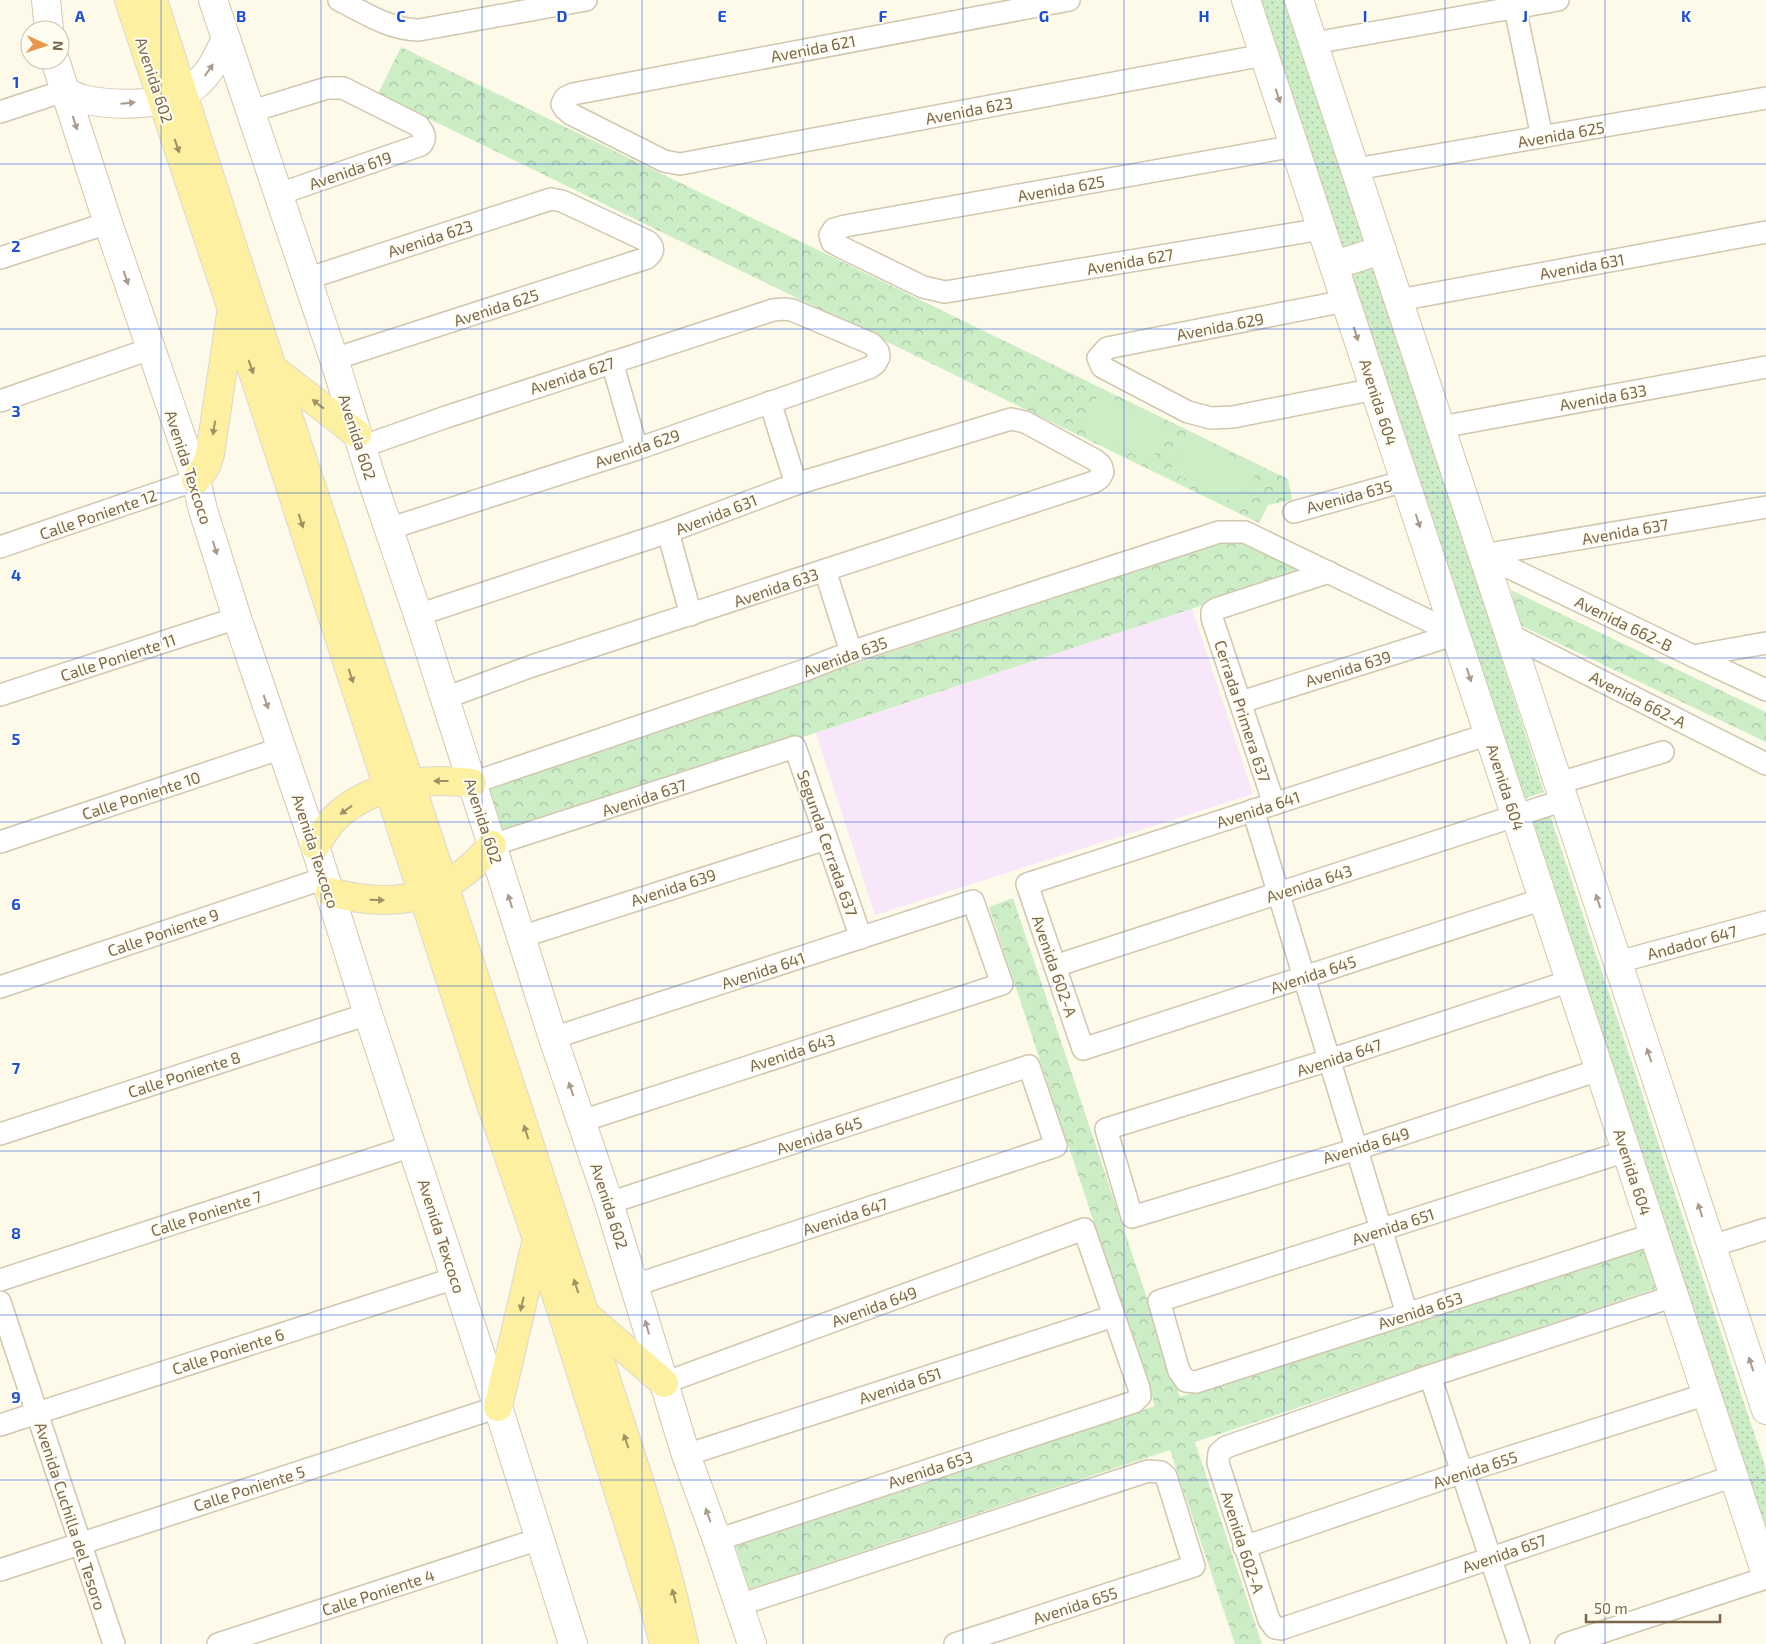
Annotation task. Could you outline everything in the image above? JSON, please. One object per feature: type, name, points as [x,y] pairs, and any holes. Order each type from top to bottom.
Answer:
[{"type":"main road","points":[[46,0],[48,20]]},
{"type":"main road","name":"Avenida 602","points":[[129,0],[172,97],[271,367],[399,786]]},
{"type":"main road","name":"Avenida 602","points":[[153,0],[172,97],[232,310],[434,890],[586,1315],[658,1540],[684,1644]]},
{"type":"main road","name":"Avenida 602","points":[[213,0],[249,112],[279,194],[334,359],[359,441],[445,698],[520,937],[609,1203],[686,1455],[752,1644]]},
{"type":"main road","name":"Avenida 604","points":[[1246,0],[1766,1576]]},
{"type":"main road","points":[[1300,0],[1766,1410]]},
{"type":"main road","points":[[64,91],[80,98],[118,104],[172,97],[196,86],[210,70],[226,39]]},
{"type":"main road","name":"Avenida Texcoco","points":[[58,70],[150,349],[196,480],[203,510],[237,618],[328,885],[368,1014],[498,1407],[573,1644]]},
{"type":"main road","points":[[1334,265],[1382,250]]},
{"type":"main road","points":[[196,480],[206,466],[210,454],[232,310]]},
{"type":"main road","points":[[271,367],[359,441]]},
{"type":"main road","points":[[315,846],[341,813],[369,796],[399,786],[436,780],[472,783]]},
{"type":"main road","points":[[328,885],[359,899],[376,901],[408,898],[434,890],[467,872],[492,845]]},
{"type":"main road","name":"Avenida 602","points":[[434,890],[488,1095],[562,1312],[653,1601],[664,1644]]},
{"type":"main road","points":[[498,1407],[538,1239]]},
{"type":"main road","points":[[586,1315],[664,1382]]},
{"type":"street","points":[[339,0],[392,26],[407,30],[432,29],[586,0]]},
{"type":"street","name":"Avenida 621","points":[[674,164],[664,161],[571,114],[562,104],[565,98],[573,94],[968,9],[1069,0]]},
{"type":"street","points":[[1314,43],[1558,0]]},
{"type":"street","points":[[1515,8],[1542,137]]},
{"type":"street","name":"Avenida 623","points":[[674,164],[1264,55]]},
{"type":"street","name":"Avenida 619","points":[[249,112],[327,88],[337,87],[343,88],[419,126],[425,135],[421,145],[279,194]]},
{"type":"street","points":[[0,112],[64,91]]},
{"type":"street","name":"Avenida 625","points":[[1356,169],[1766,98]]},
{"type":"street","name":"Avenida 625","points":[[938,292],[922,287],[843,248],[832,242],[830,235],[834,228],[1295,146]]},
{"type":"street","name":"Avenida 623","points":[[306,279],[554,199],[647,241],[654,249]]},
{"type":"street","points":[[0,258],[108,223]]},
{"type":"street","name":"Avenida 627","points":[[938,292],[951,292],[1322,228]]},
{"type":"street","name":"Avenida 631","points":[[1399,300],[1766,232]]},
{"type":"street","name":"Avenida 625","points":[[334,359],[647,258],[654,249]]},
{"type":"street","name":"Avenida 629","points":[[1345,301],[1107,348],[1098,358],[1102,367],[1188,412],[1211,418],[1233,416],[1375,389]]},
{"type":"street","name":"Avenida 627","points":[[359,441],[446,417],[773,310],[792,310],[872,344],[878,351],[879,357]]},
{"type":"street","points":[[0,401],[150,349]]},
{"type":"street","name":"Avenida 629","points":[[388,529],[637,449],[869,368],[875,364],[879,357]]},
{"type":"street","points":[[612,362],[637,449]]},
{"type":"street","name":"Avenida 633","points":[[1441,427],[1766,367]]},
{"type":"street","points":[[770,402],[796,484]]},
{"type":"street","name":"Avenida 631","points":[[418,616],[668,532],[796,484],[1016,419],[1095,460],[1101,465],[1103,472]]},
{"type":"street","name":"Avenida 633","points":[[445,698],[532,666],[1094,482],[1100,478],[1103,472]]},
{"type":"street","name":"Calle Poniente 12","points":[[0,547],[196,480]]},
{"type":"street","name":"Avenida 635","points":[[1294,512],[1405,481]]},
{"type":"street","name":"Avenida 637","points":[[1483,555],[1766,507]]},
{"type":"street","points":[[668,532],[691,615]]},
{"type":"street","name":"Avenida 635","points":[[472,783],[805,670],[851,652],[1220,532],[1245,532],[1329,572]]},
{"type":"street","name":"Avenida 662-B","points":[[1483,555],[1766,690]]},
{"type":"street","points":[[825,570],[851,652]]},
{"type":"street","points":[[1329,572],[1456,634]]},
{"type":"street","name":"Cerrada Primera 637","points":[[1274,804],[1212,618],[1212,612],[1216,608],[1329,572]]},
{"type":"street","name":"Calle Poniente 11","points":[[0,695],[237,618]]},
{"type":"street","name":"Avenida 639","points":[[1241,702],[1456,634]]},
{"type":"street","name":"Avenida 662-A","points":[[1510,635],[1766,764]]},
{"type":"street","points":[[1693,656],[1766,643]]},
{"type":"street","name":"Avenida 641","points":[[1027,884],[1488,734]]},
{"type":"street","name":"Avenida 637","points":[[492,845],[795,747]]},
{"type":"street","name":"Segunda Cerrada 637","points":[[795,747],[861,938]]},
{"type":"street","name":"Calle Poniente 10","points":[[0,842],[282,748]]},
{"type":"street","name":"Avenida 643","points":[[1054,966],[1516,816],[1561,792],[1663,752]]},
{"type":"street","points":[[1253,810],[1407,1314]]},
{"type":"street","name":"Avenida 639","points":[[520,937],[826,839]]},
{"type":"street","name":"Avenida 602-A","points":[[1027,884],[1083,1049]]},
{"type":"street","name":"Calle Poniente 9","points":[[0,987],[328,885]]},
{"type":"street","name":"Avenida 645","points":[[1083,1049],[1543,899]]},
{"type":"street","name":"Avenida 641","points":[[553,1038],[973,901],[1002,984]]},
{"type":"street","name":"Andador 647","points":[[1618,962],[1766,922]]},
{"type":"street","name":"Avenida 647","points":[[1132,1217],[1106,1129],[1329,1060],[1570,981]]},
{"type":"street","name":"Avenida 643","points":[[582,1121],[1002,984]]},
{"type":"street","name":"Calle Poniente 8","points":[[0,1134],[368,1014]]},
{"type":"street","name":"Avenida 645","points":[[609,1203],[1029,1066],[1056,1146]]},
{"type":"street","name":"Avenida 649","points":[[1132,1217],[1356,1149],[1599,1070]]},
{"type":"street","name":"Calle Poniente 7","points":[[0,1280],[412,1146]]},
{"type":"street","name":"Avenida 647","points":[[635,1285],[1056,1146]]},
{"type":"street","name":"Avenida 651","points":[[1186,1381],[1179,1371],[1159,1301],[1626,1151]]},
{"type":"street","name":"Avenida 649","points":[[664,1382],[1084,1228],[1114,1316]]},
{"type":"street","points":[[1712,1246],[1766,1229]]},
{"type":"street","name":"Avenida 653","points":[[1186,1381],[1196,1382],[1654,1234]]},
{"type":"street","name":"Calle Poniente 6","points":[[0,1425],[455,1278]]},
{"type":"street","points":[[1519,1644],[1430,1376],[1674,1296]]},
{"type":"street","name":"Avenida Cuchilla del Tesoro","points":[[0,1302],[114,1644]]},
{"type":"street","name":"Avenida 651","points":[[686,1455],[1114,1316]]},
{"type":"street","name":"Avenida 653","points":[[717,1540],[1134,1402],[1140,1396],[1139,1388],[1114,1316]]},
{"type":"street","name":"Avenida 602-A","points":[[1275,1628],[1269,1620],[1244,1547],[1218,1464],[1219,1453],[1226,1447],[1430,1376]]},
{"type":"street","name":"Avenida 655","points":[[1244,1547],[1462,1472],[1707,1394]]},
{"type":"street","name":"Calle Poniente 5","points":[[0,1570],[498,1407]]},
{"type":"street","name":"Avenida 655","points":[[739,1605],[1148,1471],[1161,1472],[1169,1482],[1194,1566],[955,1644]]},
{"type":"street","name":"Avenida 657","points":[[1275,1628],[1285,1628],[1490,1557],[1734,1476]]},
{"type":"street","name":"Calle Poniente 4","points":[[218,1644],[539,1540]]},
{"type":"street","points":[[1566,1644],[1766,1576]]},
{"type":"shaded area","points":[[1192,609],[1253,794],[875,915],[816,733]]},
{"type":"green space","points":[[1254,0],[1288,0],[1368,239],[1337,250]]},
{"type":"green space","points":[[401,47],[1288,479],[1292,500],[1268,505],[1259,523],[378,94]]},
{"type":"green space","points":[[1374,260],[1544,792],[1520,800],[1343,271]]},
{"type":"green space","points":[[1099,392],[1169,426],[1151,463],[1081,429]]},
{"type":"green space","points":[[1188,434],[1258,469],[1240,506],[1170,471]]},
{"type":"green space","points":[[1234,539],[1309,570],[503,836],[487,785]]},
{"type":"green space","points":[[1511,590],[1766,712],[1766,742],[1520,625]]},
{"type":"green space","points":[[1549,812],[1766,1469],[1766,1540],[1526,820]]},
{"type":"green space","points":[[1013,898],[1180,1397],[1647,1243],[1661,1287],[1195,1442],[1262,1644],[1235,1644],[1170,1450],[749,1589],[735,1545],[1155,1406],[989,907]]}]
